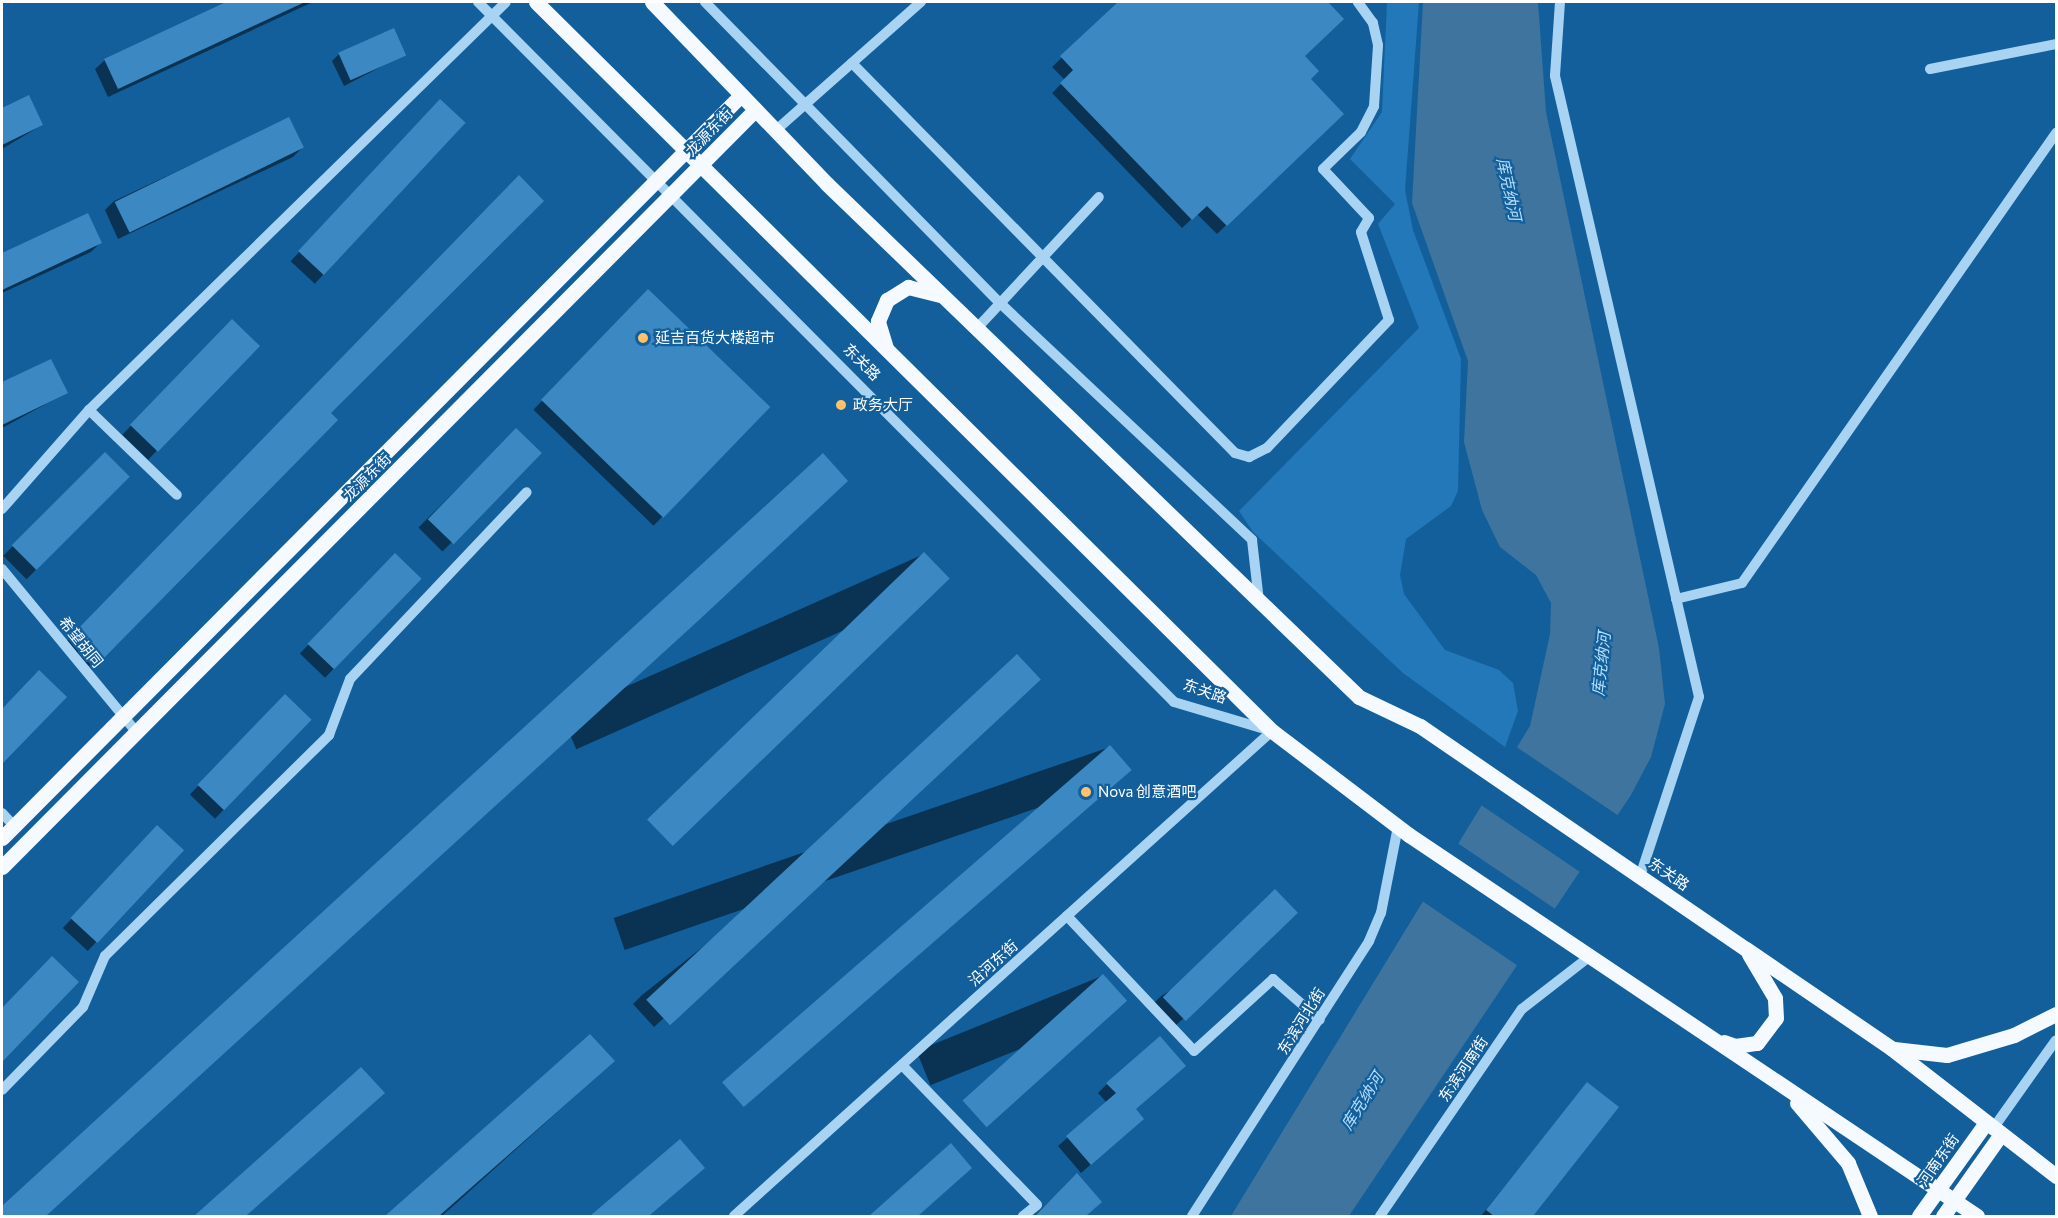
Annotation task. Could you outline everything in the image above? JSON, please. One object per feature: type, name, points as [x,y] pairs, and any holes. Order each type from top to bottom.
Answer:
[{"type":"main road","name":"东关路","points":[[536,2],[895,361],[1272,731],[1403,830],[1571,946],[1977,1216]]},
{"type":"main road","name":"东关路","points":[[652,2],[775,131],[963,310],[1259,607],[1359,697],[1420,726],[1891,1048],[1992,1130],[2056,1176]]},
{"type":"main road","name":"龙源东街","points":[[2,838],[124,718],[741,95]]},
{"type":"main road","name":"龙源东街","points":[[2,867],[138,734],[755,110]]},
{"type":"main road","points":[[895,361],[883,344],[878,321],[897,292],[932,290],[963,310]]},
{"type":"main road","points":[[1701,1033],[1747,1046],[1773,1027],[1774,998],[1746,949]]},
{"type":"main road","points":[[1891,1048],[1947,1055],[2014,1035],[2056,1014]]},
{"type":"main road","points":[[1783,1087],[1848,1163],[1870,1216]]},
{"type":"main road","points":[[1943,1216],[1955,1202],[1992,1130]]},
{"type":"main road","name":"河南东街","points":[[1919,1216],[1992,1130]]},
{"type":"street","name":"东关路","points":[[478,2],[1174,702],[1272,731]]},
{"type":"street","points":[[2,509],[89,410],[506,2]]},
{"type":"street","points":[[705,2],[1000,303],[1252,540],[1259,607]]},
{"type":"street","points":[[775,131],[921,2]]},
{"type":"street","points":[[1560,2],[1555,76],[1699,697],[1640,876]]},
{"type":"street","points":[[852,63],[1235,453],[1249,457],[1262,453],[1389,320],[1361,232],[1370,218],[1323,170],[1361,132],[1374,106],[1378,45],[1361,3]]},
{"type":"street","points":[[1930,69],[2056,44]]},
{"type":"street","points":[[1676,598],[1742,583],[2056,133]]},
{"type":"street","points":[[979,326],[1099,197]]},
{"type":"street","points":[[89,410],[177,495]]},
{"type":"street","points":[[2,1090],[83,1007],[105,956],[329,735],[350,679],[527,492]]},
{"type":"street","name":"希望胡同","points":[[2,569],[138,734]]},
{"type":"street","name":"沿河东街","points":[[734,1216],[1272,731]]},
{"type":"street","points":[[2,813],[14,826]]},
{"type":"street","name":"东滨河北街","points":[[1192,1216],[1320,1020],[1381,913],[1403,830]]},
{"type":"street","points":[[1067,916],[1194,1050],[1273,979],[1320,1020]]},
{"type":"street","name":"东滨河南街","points":[[1380,1216],[1522,1009],[1589,957]]},
{"type":"street","points":[[1992,1130],[2056,1040]]},
{"type":"street","points":[[902,1065],[1037,1205],[1023,1216]]},
{"type":"shaded area","points":[[1387,2],[1419,2],[1405,190],[1413,230],[1461,359],[1458,491],[1451,506],[1406,539],[1400,575],[1404,594],[1445,650],[1499,670],[1513,683],[1518,711],[1505,747],[1403,673],[1253,532],[1239,511],[1419,328],[1378,224],[1395,204],[1350,159],[1382,112]]},
{"type":"water","name":"库克纳河","points":[[1423,2],[1538,2],[1546,112],[1659,648],[1665,704],[1651,757],[1631,795],[1349,1216],[1231,1216],[1530,726],[1550,634],[1551,603],[1536,575],[1500,547],[1482,510],[1464,442],[1468,361],[1412,203]]},
{"type":"pier","points":[[1515,746],[1620,817],[1582,873],[1477,802]]},
{"type":"pier","points":[[1456,842],[1556,910],[1518,966],[1418,898]]},
{"type":"building","points":[[226,2],[305,2],[118,89],[104,59]]},
{"type":"building","points":[[1118,2],[1328,2],[1344,19],[1305,56],[1319,71],[1311,79],[1344,114],[1227,226],[1207,206],[1192,220],[1060,83],[1073,70],[1060,56]]},
{"type":"building","points":[[394,28],[406,55],[350,80],[338,53]]},
{"type":"building","points":[[29,95],[43,125],[2,145],[2,108]]},
{"type":"building","points":[[440,99],[466,123],[324,275],[298,251]]},
{"type":"building","points":[[289,117],[304,148],[130,233],[115,202]]},
{"type":"building","points":[[519,175],[544,201],[331,413],[338,420],[101,661],[73,634]]},
{"type":"building","points":[[88,213],[102,243],[2,290],[2,253]]},
{"type":"building","points":[[648,289],[770,407],[663,518],[541,400]]},
{"type":"building","points":[[232,319],[260,346],[158,452],[130,425]]},
{"type":"building","points":[[51,359],[68,393],[2,425],[2,382]]},
{"type":"building","points":[[516,428],[542,453],[454,544],[428,519]]},
{"type":"building","points":[[105,452],[130,477],[36,570],[12,545]]},
{"type":"building","points":[[823,453],[848,481],[699,620],[46,1216],[2,1216],[2,1206]]},
{"type":"building","points":[[924,552],[950,579],[673,846],[647,819]]},
{"type":"building","points":[[395,553],[422,579],[334,669],[307,644]]},
{"type":"building","points":[[1017,654],[1041,680],[670,1025],[646,1000]]},
{"type":"building","points":[[39,670],[67,697],[2,764],[2,709]]},
{"type":"building","points":[[285,694],[312,720],[224,810],[197,785]]},
{"type":"building","points":[[1110,745],[1132,770],[744,1107],[722,1082]]},
{"type":"building","points":[[157,825],[184,850],[97,943],[70,918]]},
{"type":"building","points":[[1275,889],[1298,913],[1186,1021],[1163,997]]},
{"type":"building","points":[[52,956],[79,982],[2,1062],[2,1008]]},
{"type":"building","points":[[1103,974],[1127,1001],[987,1127],[963,1100]]},
{"type":"building","points":[[590,1034],[615,1061],[439,1216],[385,1216]]},
{"type":"building","points":[[1160,1036],[1186,1066],[1136,1109],[1144,1119],[1091,1165],[1066,1136],[1116,1093],[1106,1083]]},
{"type":"building","points":[[361,1067],[385,1093],[246,1216],[194,1216]]},
{"type":"building","points":[[1587,1082],[1619,1107],[1533,1216],[1494,1216],[1486,1210]]},
{"type":"building","points":[[680,1139],[705,1168],[649,1216],[590,1216]]},
{"type":"building","points":[[951,1143],[972,1168],[918,1216],[869,1216]]},
{"type":"building","points":[[1077,1173],[1102,1202],[1086,1216],[1035,1216]]},
{"type":"place","name":"延吉百货大楼超市","points":[[643,338]]},
{"type":"place","name":"政务大厅","points":[[841,405]]},
{"type":"place","name":"Nova 创意酒吧","points":[[1086,792]]}]
